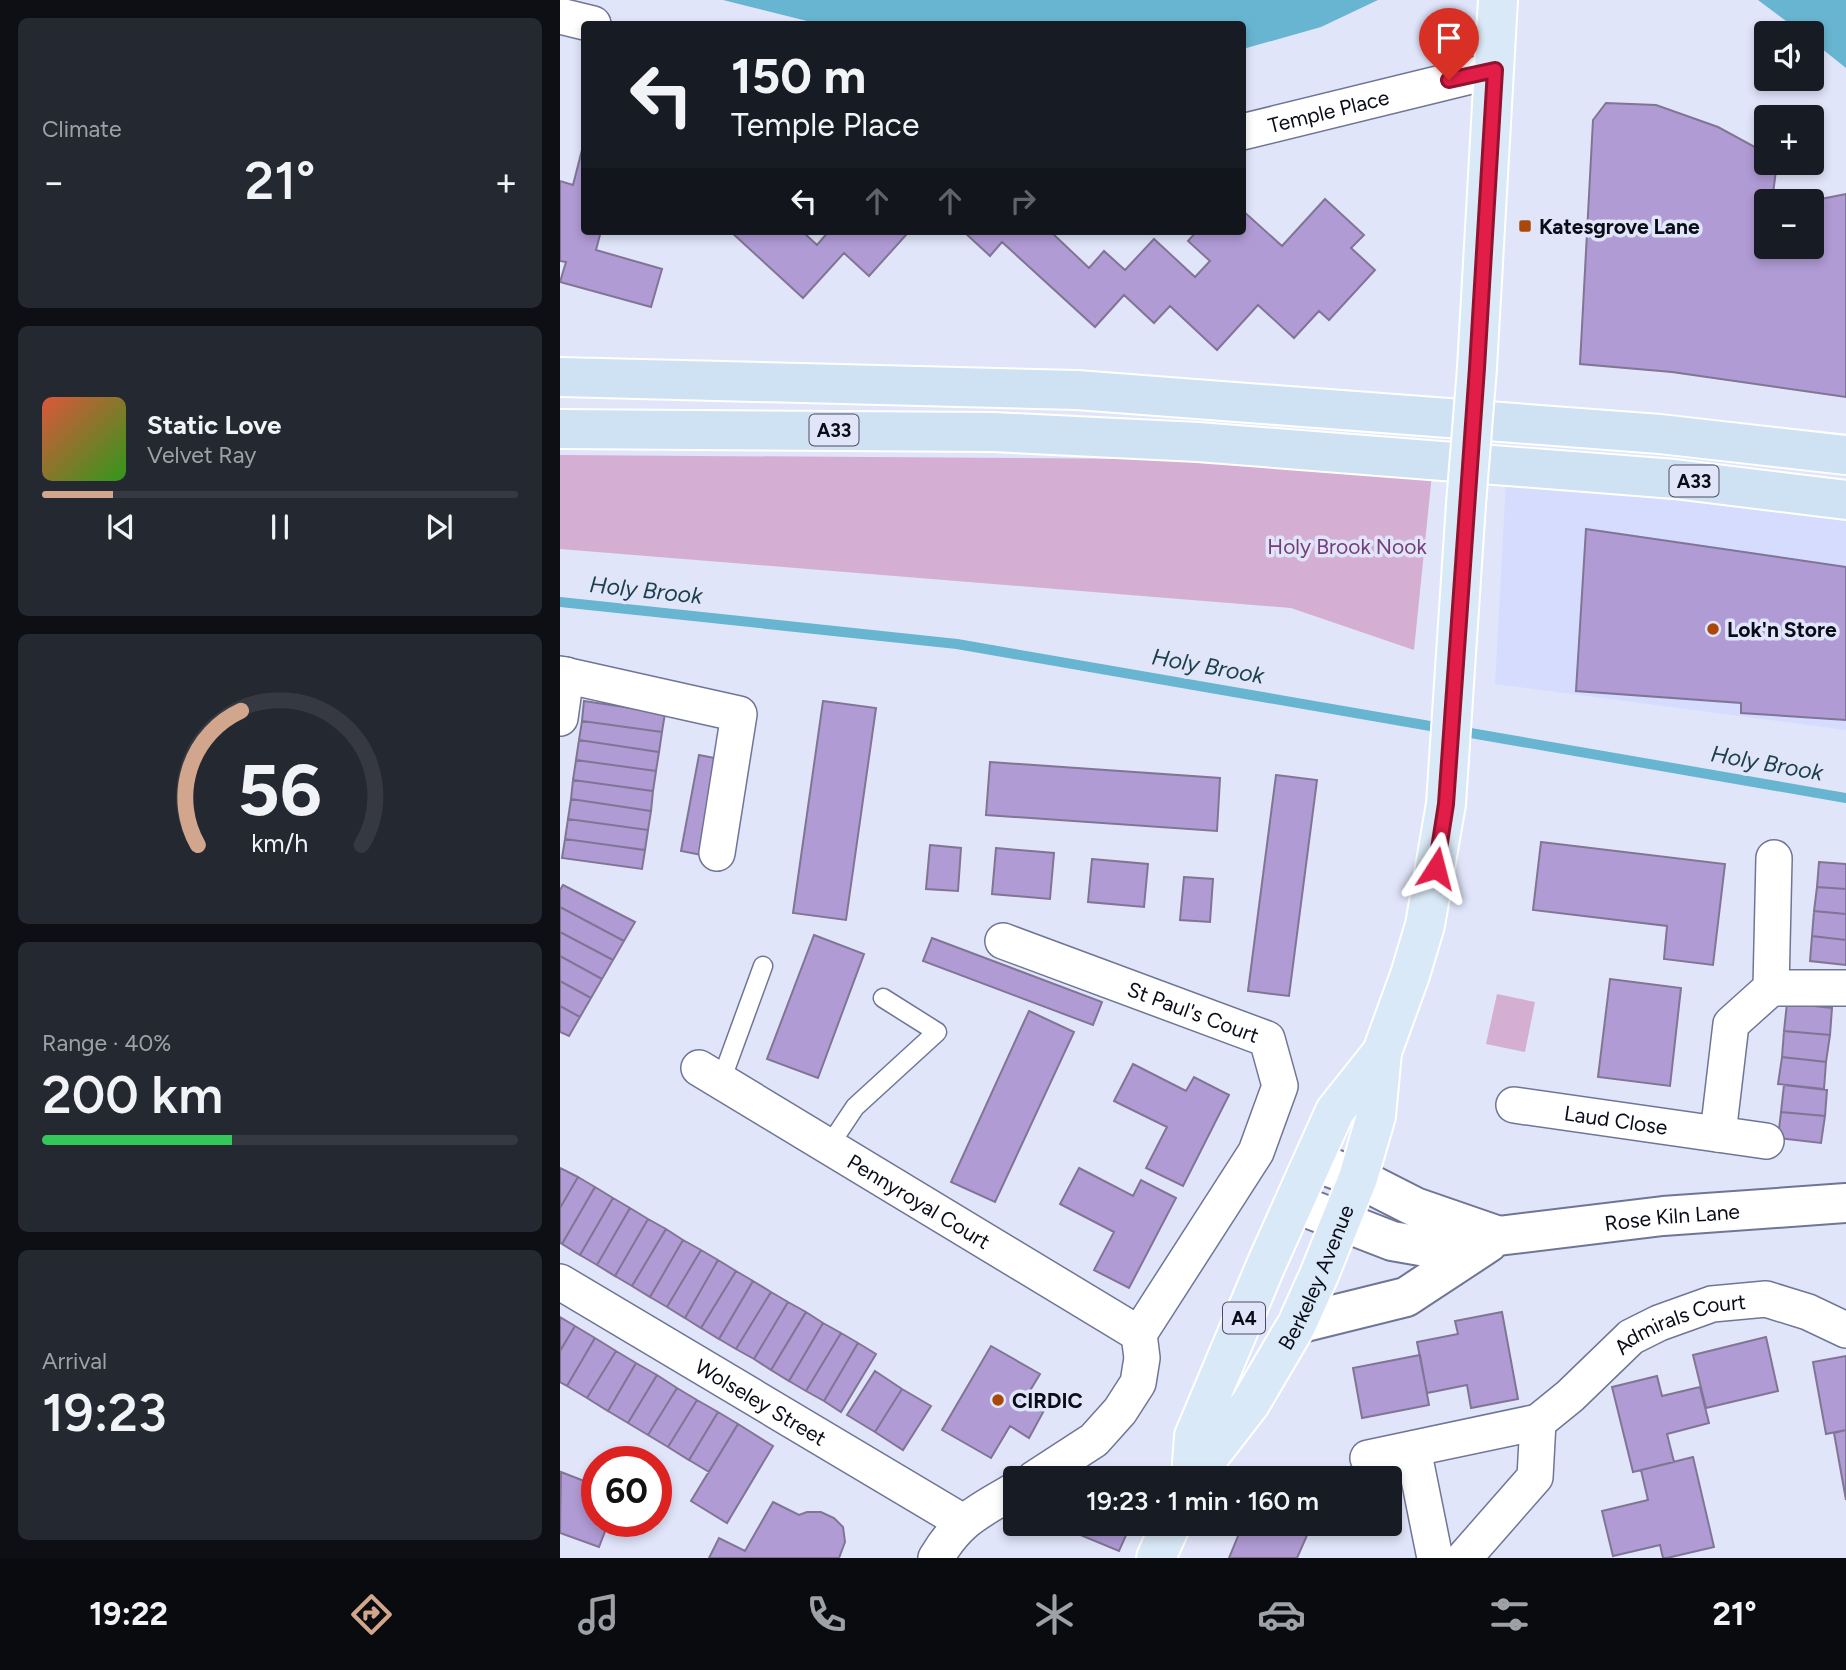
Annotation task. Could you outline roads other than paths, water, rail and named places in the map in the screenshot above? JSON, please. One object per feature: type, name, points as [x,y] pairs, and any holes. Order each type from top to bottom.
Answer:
[{"type":"highway","name":"A33","points":[[560,360],[616,378]]},
{"type":"highway","name":"A33","points":[[560,377],[1077,390],[1660,434],[1846,455]]},
{"type":"highway","name":"A33","points":[[560,413],[607,429]]},
{"type":"highway","name":"A33","points":[[560,429],[993,432],[1198,442],[1675,479],[1846,500]]},
{"type":"main road","name":"Berkeley Avenue","points":[[1202,1466],[1250,1404],[1297,1324],[1319,1275],[1358,1178],[1376,1116],[1382,1052],[1425,925],[1446,804],[1477,368],[1498,0]]},
{"type":"main road","name":"Berkeley Avenue","points":[[1193,1466],[1194,1436],[1335,1111],[1382,1052]]},
{"type":"main road","points":[[1156,1558],[1166,1536]]},
{"type":"street","points":[[560,16],[581,21]]},
{"type":"street","name":"Temple Place","points":[[1246,131],[1495,70]]},
{"type":"street","points":[[560,718],[563,674],[739,714],[717,853]]},
{"type":"street","points":[[1771,988],[1774,858]]},
{"type":"street","name":"St Paul's Court","points":[[1003,941],[1267,1039],[1280,1086],[1256,1152],[1139,1334]]},
{"type":"street","points":[[1718,1134],[1731,1024],[1771,988],[1846,988]]},
{"type":"street","name":"Pennyroyal Court","points":[[710,1074],[1139,1334]]},
{"type":"street","name":"Laud Close","points":[[1514,1105],[1766,1141]]},
{"type":"street","name":"Rose Kiln Lane","points":[[1313,1161],[1358,1178],[1415,1207],[1498,1236]]},
{"type":"street","name":"Rose Kiln Lane","points":[[1294,1203],[1392,1241],[1432,1248],[1498,1236],[1663,1216],[1846,1203]]},
{"type":"street","points":[[1297,1324],[1406,1297],[1498,1236]]},
{"type":"street","name":"Wolseley Street","points":[[560,1282],[952,1546]]},
{"type":"street","name":"Admirals Court","points":[[1368,1458],[1538,1422],[1570,1396],[1631,1337],[1658,1323],[1712,1304],[1766,1300],[1808,1312],[1846,1330]]},
{"type":"street","points":[[1054,1466],[1094,1440],[1120,1411],[1138,1383],[1142,1358],[1139,1334]]},
{"type":"street","points":[[1464,1558],[1535,1477],[1538,1422]]},
{"type":"street","points":[[1413,1449],[1436,1558]]},
{"type":"street","points":[[952,1546],[1003,1501]]},
{"type":"lane","points":[[710,1074],[763,966]]},
{"type":"lane","points":[[829,1146],[855,1107],[937,1032],[883,998]]},
{"type":"waterway","name":"Holy Brook","points":[[560,602],[957,644],[1846,798]]},
{"type":"place","name":"Katesgrove Lane","points":[[1525,226]]},
{"type":"place","name":"Lok'n Store","points":[[1713,629]]},
{"type":"place","name":"CIRDIC","points":[[998,1400]]},
{"type":"park label","name":"Holy Brook Nook","points":[[1347,546]]}]
